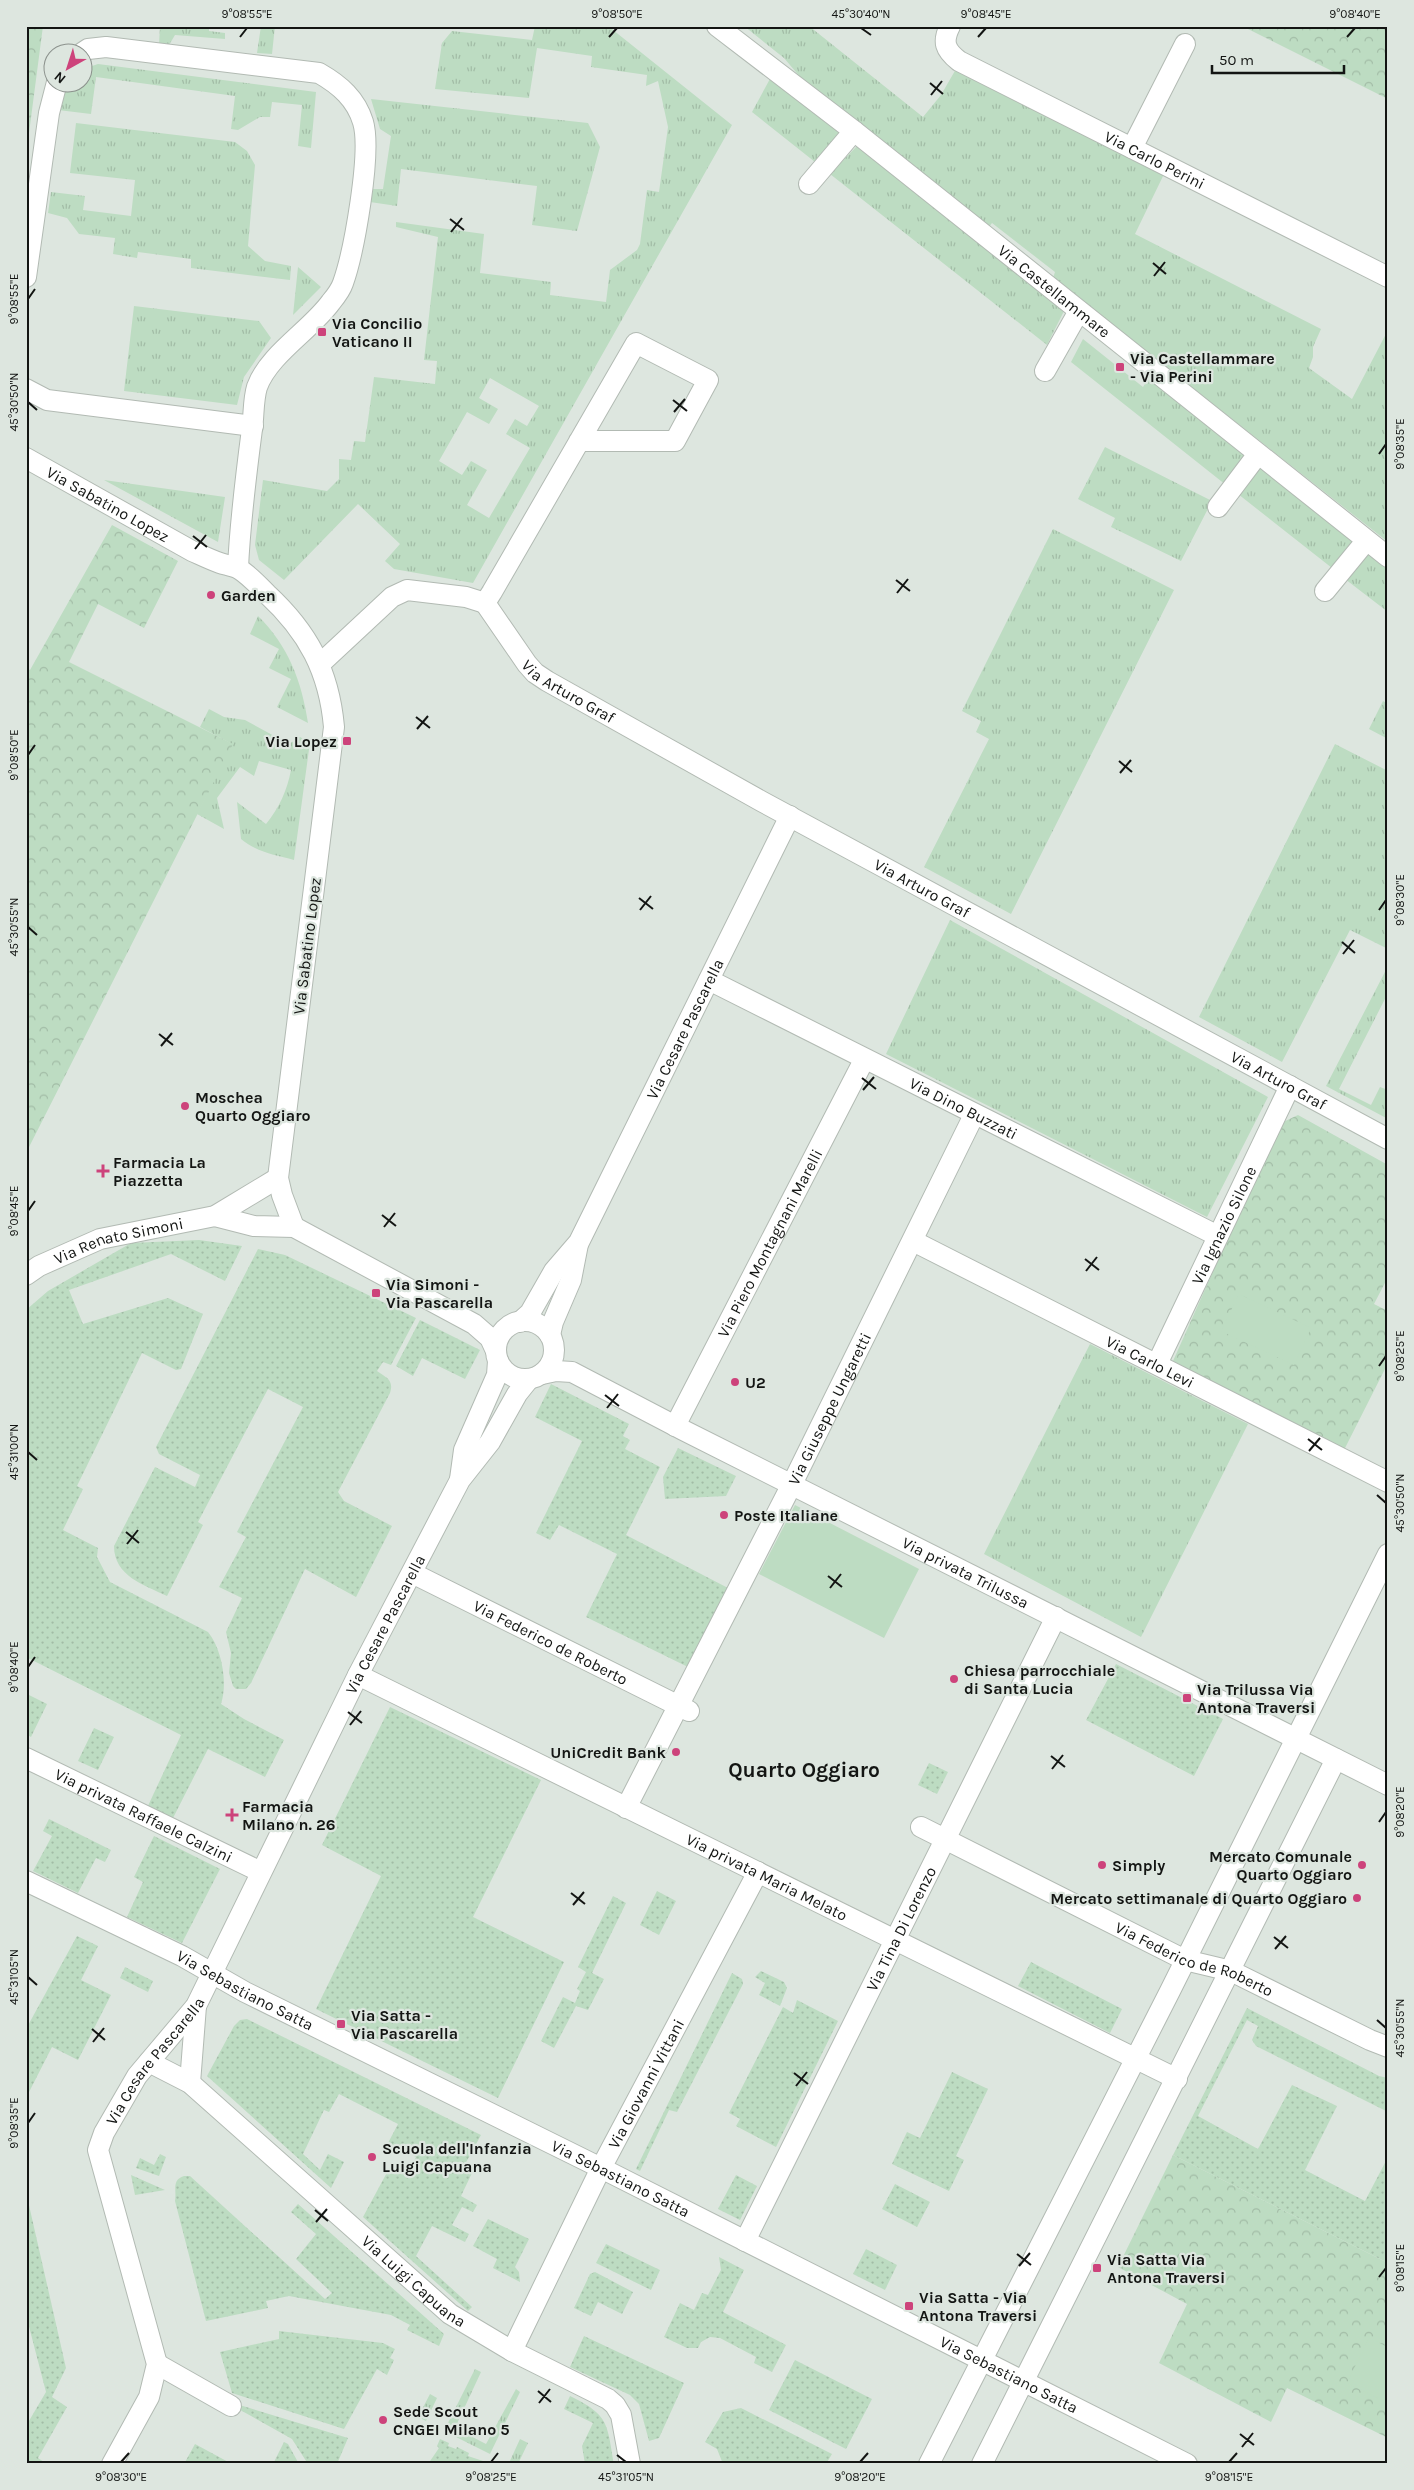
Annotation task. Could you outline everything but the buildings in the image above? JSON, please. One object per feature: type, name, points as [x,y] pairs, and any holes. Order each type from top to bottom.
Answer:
[{"type":"street","name":"Via Castellammare","points":[[717,26],[854,131],[1388,558]]},
{"type":"street","name":"Via Carlo Perini","points":[[950,26],[944,40],[946,48],[959,61],[1388,277]]},
{"type":"street","points":[[1132,148],[1185,44]]},
{"type":"street","points":[[92,49],[106,47],[319,73],[337,84],[352,98],[363,122],[366,139],[361,190],[350,259],[342,285],[330,304],[269,368],[257,388],[238,568]]},
{"type":"street","points":[[26,277],[54,92]]},
{"type":"street","points":[[809,184],[854,131]]},
{"type":"street","points":[[1045,371],[1079,311]]},
{"type":"street","points":[[320,664],[392,597],[407,590],[457,596],[485,603],[579,441],[636,343],[708,380],[675,440],[579,441]]},
{"type":"street","points":[[26,389],[47,400],[253,426]]},
{"type":"street","points":[[1218,507],[1258,454]]},
{"type":"street","name":"Via Sabatino Lopez","points":[[26,458],[192,551],[220,563],[238,568],[272,598],[291,619],[308,640],[320,664],[332,705],[334,727],[278,1178],[294,1227]]},
{"type":"street","points":[[1325,591],[1366,541]]},
{"type":"street","name":"Via Arturo Graf","points":[[485,603],[535,673],[790,816],[1388,1139]]},
{"type":"street","name":"Via Cesare Pascarella","points":[[578,1242],[790,816]]},
{"type":"street","name":"Via Dino Buzzati","points":[[709,980],[864,1060],[1218,1236]]},
{"type":"street","name":"Via Piero Montagnani Marelli","points":[[675,1426],[864,1060]]},
{"type":"street","name":"Via Ignazio Silone","points":[[1156,1364],[1290,1086]]},
{"type":"street","name":"Via Giuseppe Ungaretti","points":[[626,1808],[684,1709],[792,1484],[974,1115]]},
{"type":"street","name":"Via Renato Simoni","points":[[26,1275],[39,1266],[100,1239],[215,1216],[278,1178]]},
{"type":"street","name":"Via Renato Simoni","points":[[215,1216],[254,1226],[294,1227],[474,1324],[490,1338],[497,1356]]},
{"type":"street","name":"Via Carlo Levi","points":[[913,1241],[1388,1482]]},
{"type":"street","points":[[460,1480],[464,1450],[497,1374],[497,1342],[514,1324],[530,1313],[554,1271],[578,1242]]},
{"type":"street","points":[[460,1480],[490,1442],[517,1394],[552,1363],[553,1322],[571,1280],[578,1242]]},
{"type":"street","points":[[474,1324],[492,1329],[514,1324],[536,1323],[552,1343],[562,1363],[572,1372]]},
{"type":"street","points":[[497,1356],[510,1376],[536,1376]]},
{"type":"street","name":"Via privata Trilussa","points":[[536,1376],[556,1371],[572,1372],[675,1426],[1056,1616],[1388,1785]]},
{"type":"street","name":"Via Cesare Pascarella","points":[[112,2464],[149,2397],[157,2364],[98,2150],[104,2133],[136,2076],[150,2062],[196,2006],[358,1675],[460,1480]]},
{"type":"street","points":[[929,2464],[1136,2058],[1388,1554]]},
{"type":"street","name":"Via Federico de Roberto","points":[[412,1573],[684,1709]]},
{"type":"street","name":"Via Tina Di Lorenzo","points":[[745,2241],[1056,1616]]},
{"type":"street","name":"Via privata Maria Melato","points":[[358,1675],[1177,2079]]},
{"type":"street","name":"Via privata Raffaele Calzini","points":[[26,1758],[262,1872]]},
{"type":"street","points":[[982,2464],[1177,2079],[1336,1759]]},
{"type":"street","name":"Via Federico de Roberto","points":[[921,1827],[1185,1960],[1231,1971],[1370,2040],[1388,2047]]},
{"type":"street","name":"Via Giovanni Vittani","points":[[512,2352],[601,2168],[758,1872]]},
{"type":"street","name":"Via Sebastiano Satta","points":[[26,1881],[182,1956],[245,1992],[601,2168],[1187,2464]]},
{"type":"street","points":[[190,2083],[196,2006]]},
{"type":"street","name":"Via Luigi Capuana","points":[[150,2062],[190,2083],[438,2304],[466,2325],[512,2352],[608,2399],[615,2405],[621,2415],[630,2464]]},
{"type":"street","points":[[157,2364],[231,2406]]},
{"type":"green space","points":[[26,26],[43,26],[26,156]]},
{"type":"green space","points":[[160,26],[209,26],[209,31],[225,33],[225,39],[175,35],[169,45],[159,45]]},
{"type":"green space","points":[[261,26],[275,26],[272,54],[257,53]]},
{"type":"green space","points":[[535,26],[608,26],[732,125],[473,583],[394,569],[385,561],[400,544],[358,504],[284,580],[259,560],[255,545],[263,480],[327,491],[339,479],[339,459],[351,460],[354,441],[365,442],[374,377],[435,384],[437,361],[424,360],[438,237],[396,227],[396,222],[484,234],[480,273],[551,282],[550,295],[606,302],[610,270],[637,250],[640,244],[647,190],[659,192],[668,127],[658,81],[646,86],[647,75],[591,67],[592,56],[537,48],[529,98],[435,89],[442,43],[452,31],[532,40]],"holes":[[[490,378],[539,406],[527,426],[515,419],[506,434],[530,448],[489,518],[467,505],[487,470],[471,461],[462,475],[439,461],[467,412],[489,424],[498,409],[479,398]]]},
{"type":"green space","points":[[744,26],[809,26],[923,117],[941,95],[956,69],[1165,172],[1135,234],[1321,329],[1313,347],[1313,357],[1309,368],[1352,399],[1388,330],[1388,542],[1053,278],[1055,272],[992,223],[989,227],[801,78],[784,58]]},
{"type":"green space","points":[[1242,26],[1388,26],[1388,99]]},
{"type":"green space","points":[[98,64],[316,92],[311,148],[298,146],[302,105],[272,102],[270,117],[260,117],[238,130],[231,129],[235,96],[96,77],[91,114],[58,110],[65,92],[92,92],[92,66]]},
{"type":"green space","points":[[771,77],[840,132],[815,162],[752,112]]},
{"type":"green space","points":[[371,99],[588,123],[600,147],[577,231],[532,225],[537,186],[401,169],[397,206],[370,202],[372,189],[383,189],[391,136],[380,129]]},
{"type":"green space","points":[[76,123],[235,142],[247,151],[255,165],[248,246],[265,261],[291,266],[290,280],[191,268],[191,259],[138,252],[137,258],[113,254],[115,238],[79,234],[67,218],[48,213],[51,192],[85,196],[83,210],[131,216],[135,180],[70,173]]},
{"type":"green space","points":[[857,146],[1064,311],[1047,345],[830,174]]},
{"type":"green space","points":[[298,267],[321,287],[293,315]]},
{"type":"green space","points":[[134,306],[259,321],[271,338],[244,377],[237,405],[124,391]]},
{"type":"green space","points":[[1083,339],[1143,387],[1149,377],[1249,457],[1226,485],[1071,362]]},
{"type":"green space","points":[[1105,447],[1212,501],[1181,561],[1111,527],[1115,518],[1078,499]]},
{"type":"green space","points":[[1260,466],[1354,540],[1332,568],[1238,494]]},
{"type":"green space","points":[[104,480],[225,497],[218,542]]},
{"type":"green space","points":[[112,525],[178,561],[144,628],[98,604],[69,662],[233,744],[26,1153],[26,668],[30,670]]},
{"type":"green space","points":[[1053,529],[1174,590],[1011,914],[924,867],[989,739],[976,732],[981,721],[962,711]]},
{"type":"green space","points":[[1364,553],[1372,554],[1388,566],[1388,612],[1345,579]]},
{"type":"green space","points":[[258,616],[278,639],[292,665],[302,693],[308,723],[277,707],[291,679],[269,668],[279,649],[250,634]]},
{"type":"green space","points":[[1383,701],[1388,704],[1388,739],[1369,729]]},
{"type":"green space","points":[[209,709],[224,717],[245,720],[289,744],[300,737],[310,742],[294,860],[259,850],[241,839],[237,802],[266,824],[282,799],[291,770],[259,761],[254,776],[240,767],[217,798],[224,829],[197,814],[232,744],[200,727]]},
{"type":"green space","points":[[1335,744],[1388,771],[1388,949],[1350,930],[1282,1062],[1199,1017]]},
{"type":"green space","points":[[950,920],[1268,1097],[1207,1217],[886,1054]]},
{"type":"green space","points":[[1388,966],[1388,993],[1339,1089],[1371,1105],[1380,1087],[1388,1090],[1388,1119],[1326,1086]]},
{"type":"green space","points":[[1298,1115],[1388,1165],[1388,1277],[1374,1304],[1388,1311],[1388,1363],[1343,1452],[1173,1361],[1279,1124]]},
{"type":"green space","points":[[199,1240],[242,1246],[225,1281],[171,1254],[69,1290],[83,1324],[168,1298],[203,1314],[181,1369],[176,1370],[142,1353],[77,1486],[83,1489],[63,1530],[98,1548],[97,1557],[110,1582],[208,1632],[217,1647],[224,1676],[221,1704],[244,1719],[284,1740],[265,1777],[208,1749],[172,1820],[147,1808],[181,1735],[26,1657],[26,1310],[48,1291],[131,1243]]},
{"type":"green space","points":[[258,1249],[285,1255],[416,1318],[391,1365],[383,1362],[377,1371],[390,1382],[390,1393],[338,1492],[344,1501],[392,1526],[356,1597],[305,1569],[251,1683],[246,1689],[236,1689],[233,1686],[229,1673],[231,1653],[226,1632],[242,1598],[219,1587],[246,1537],[237,1532],[303,1407],[268,1389],[198,1522],[203,1525],[167,1596],[140,1583],[125,1572],[115,1556],[114,1546],[155,1467],[195,1487],[200,1475],[159,1454],[156,1447]]},
{"type":"green space","points":[[1239,1294],[1311,1328],[1294,1365],[1221,1331]]},
{"type":"green space","points":[[420,1320],[480,1350],[465,1379],[422,1358],[413,1376],[396,1366]]},
{"type":"green space","points":[[1090,1344],[1248,1424],[1141,1637],[984,1554]]},
{"type":"green space","points":[[551,1384],[629,1424],[623,1436],[630,1440],[625,1449],[660,1467],[626,1535],[728,1588],[688,1667],[586,1617],[617,1554],[559,1525],[550,1540],[536,1533],[582,1441],[535,1417]]},
{"type":"green space","points":[[678,1448],[736,1476],[726,1496],[665,1499],[663,1477]]},
{"type":"green space","points":[[795,1505],[919,1569],[884,1638],[759,1574]]},
{"type":"green space","points":[[1116,1664],[1223,1719],[1194,1776],[1086,1720]]},
{"type":"green space","points":[[27,1694],[47,1704],[31,1737],[26,1734]]},
{"type":"green space","points":[[390,1707],[541,1780],[473,1917],[564,1962],[498,2098],[316,2009],[381,1876],[322,1845]]},
{"type":"green space","points":[[94,1728],[114,1737],[98,1770],[78,1761]]},
{"type":"green space","points":[[929,1763],[948,1772],[937,1794],[918,1785]]},
{"type":"green space","points":[[49,1819],[111,1850],[105,1862],[96,1858],[78,1893],[33,1871],[52,1836],[43,1831]]},
{"type":"green space","points":[[154,1836],[220,1869],[182,1943],[127,1917],[143,1882],[134,1877]]},
{"type":"green space","points":[[657,1891],[676,1901],[659,1935],[640,1925]]},
{"type":"green space","points":[[613,1896],[626,1903],[592,1973],[604,1979],[588,2010],[576,2006],[554,2048],[541,2041],[563,1997],[575,2003],[580,1991],[577,1989],[586,1972],[578,1967]]},
{"type":"green space","points":[[77,1936],[98,1946],[81,1980],[111,1995],[78,2060],[52,2047],[26,2098],[26,2029]]},
{"type":"green space","points":[[1031,1962],[1122,2009],[1110,2033],[1018,1986]]},
{"type":"green space","points":[[125,1967],[153,1981],[148,1992],[120,1978]]},
{"type":"green space","points":[[761,1971],[784,1982],[787,1988],[780,2006],[759,1995],[765,1983],[755,1977]]},
{"type":"green space","points":[[732,1973],[742,1979],[743,1984],[677,2112],[669,2110],[640,2171],[636,2169]]},
{"type":"green space","points":[[797,2000],[838,2021],[776,2147],[736,2126],[740,2119],[729,2113],[783,2007],[793,2013]]},
{"type":"green space","points":[[1247,2008],[1379,2076],[1388,2078],[1388,2112],[1256,2046],[1252,2040],[1258,2026],[1247,2020],[1198,2116],[1258,2149],[1292,2085],[1337,2106],[1305,2170],[1365,2201],[1388,2157],[1388,2263],[1173,2155]]},
{"type":"green space","name":"Scuola dell'Infanzia Luigi Capuana","points":[[247,2019],[481,2135],[463,2168],[472,2173],[461,2196],[477,2205],[473,2212],[462,2207],[452,2225],[469,2234],[465,2242],[432,2226],[416,2256],[472,2307],[468,2311],[363,2217],[391,2165],[408,2173],[416,2157],[388,2143],[398,2124],[339,2094],[329,2112],[324,2110],[303,2154],[320,2170],[328,2154],[344,2162],[331,2188],[207,2076],[234,2026],[240,2020]]},
{"type":"green space","points":[[952,2072],[988,2089],[956,2156],[964,2160],[949,2191],[892,2164],[907,2132],[920,2138]]},
{"type":"green space","points":[[160,2154],[166,2157],[159,2176],[136,2168],[140,2158],[154,2165]]},
{"type":"green space","points":[[1173,2155],[1388,2263],[1388,2438],[1287,2388],[1271,2422],[1159,2363],[1187,2304],[1118,2267]]},
{"type":"green space","points":[[131,2175],[165,2190],[135,2195]]},
{"type":"green space","points":[[736,2175],[757,2186],[740,2220],[718,2209]]},
{"type":"green space","points":[[184,2176],[190,2176],[325,2299],[332,2293],[296,2259],[316,2234],[291,2212],[298,2204],[444,2334],[439,2346],[407,2330],[410,2325],[391,2315],[289,2296],[266,2301],[268,2308],[206,2321],[175,2201],[177,2180]]},
{"type":"green space","points":[[895,2184],[930,2202],[917,2227],[882,2209]]},
{"type":"green space","points":[[26,2192],[66,2368],[52,2397],[67,2407],[38,2458],[47,2464],[26,2464],[26,2426],[46,2392],[26,2315]]},
{"type":"green space","points":[[488,2219],[529,2239],[515,2267],[519,2272],[520,2282],[493,2268],[497,2259],[473,2246]]},
{"type":"green space","points":[[606,2244],[660,2270],[651,2290],[596,2263]]},
{"type":"green space","points":[[866,2249],[897,2265],[885,2290],[853,2274]]},
{"type":"green space","points":[[719,2257],[744,2270],[723,2312],[786,2345],[772,2372],[754,2363],[756,2357],[720,2338],[710,2337],[701,2342],[698,2348],[687,2348],[664,2337],[680,2303],[694,2310],[702,2293],[708,2295],[721,2270]]},
{"type":"green space","points":[[595,2272],[633,2292],[622,2314],[598,2302],[591,2316],[574,2308],[590,2274]]},
{"type":"green space","points":[[279,2331],[383,2343],[395,2349],[390,2358],[394,2360],[387,2375],[377,2369],[344,2429],[232,2393],[220,2352],[279,2339]]},
{"type":"green space","points":[[584,2336],[684,2383],[659,2438],[649,2441],[639,2404],[630,2395],[570,2367]]},
{"type":"green space","points":[[1369,2338],[1388,2347],[1388,2403],[1347,2383]]},
{"type":"green space","points":[[795,2360],[872,2399],[846,2449],[769,2410]]},
{"type":"green space","points":[[475,2369],[481,2372],[455,2428],[486,2444],[516,2389],[520,2392],[490,2454],[444,2431]]},
{"type":"green space","points":[[430,2394],[437,2398],[426,2421],[418,2417]]},
{"type":"green space","points":[[570,2396],[592,2409],[604,2422],[610,2439],[614,2464],[585,2464],[582,2446],[593,2423],[564,2409]]},
{"type":"green space","points":[[233,2403],[348,2438],[337,2464],[308,2464],[292,2439],[233,2406]]},
{"type":"green space","points":[[741,2408],[832,2454],[826,2464],[723,2464],[717,2449],[705,2442],[723,2412]]},
{"type":"green space","points":[[440,2439],[449,2443],[448,2446],[456,2449],[457,2447],[469,2453],[468,2456],[486,2462],[485,2464],[428,2464],[439,2448],[437,2446]]},
{"type":"green space","points":[[520,2439],[528,2443],[518,2464],[509,2463]]},
{"type":"green space","points":[[284,2442],[288,2444],[299,2464],[273,2464]]},
{"type":"green space","points":[[195,2444],[232,2464],[184,2464]]},
{"type":"place","name":"Via Concilio Vaticano II","points":[[322,332]]},
{"type":"place","name":"Via Castellammare - Via Perini","points":[[1120,367]]},
{"type":"place","name":"Garden","points":[[211,595]]},
{"type":"place","name":"Via Lopez","points":[[347,741]]},
{"type":"place","name":"Moschea Quarto Oggiaro","points":[[185,1106]]},
{"type":"place","name":"Farmacia La Piazzetta","points":[[103,1171]]},
{"type":"place","name":"Via Simoni - Via Pascarella","points":[[376,1293]]},
{"type":"place","name":"U2","points":[[735,1382]]},
{"type":"place","name":"Poste Italiane","points":[[724,1515]]},
{"type":"place","name":"Chiesa parrocchiale di Santa Lucia","points":[[954,1679]]},
{"type":"place","name":"Via Trilussa Via Antona Traversi","points":[[1187,1698]]},
{"type":"place","name":"UniCredit Bank","points":[[676,1752]]},
{"type":"place","name":"Farmacia Milano n. 26","points":[[232,1815]]},
{"type":"place","name":"Simply","points":[[1102,1865]]},
{"type":"place","name":"Mercato Comunale Quarto Oggiaro","points":[[1362,1865]]},
{"type":"place","name":"Mercato settimanale di Quarto Oggiaro","points":[[1357,1898]]},
{"type":"place","name":"Via Satta - Via Pascarella","points":[[341,2024]]},
{"type":"place","name":"Scuola dell'Infanzia Luigi Capuana","points":[[372,2157]]},
{"type":"place","name":"Via Satta Via Antona Traversi","points":[[1097,2268]]},
{"type":"place","name":"Via Satta - Via Antona Traversi","points":[[909,2306]]},
{"type":"place","name":"Sede Scout CNGEI Milano 5","points":[[383,2420]]},
{"type":"district","name":"Quarto Oggiaro","points":[[804,1770]]}]
